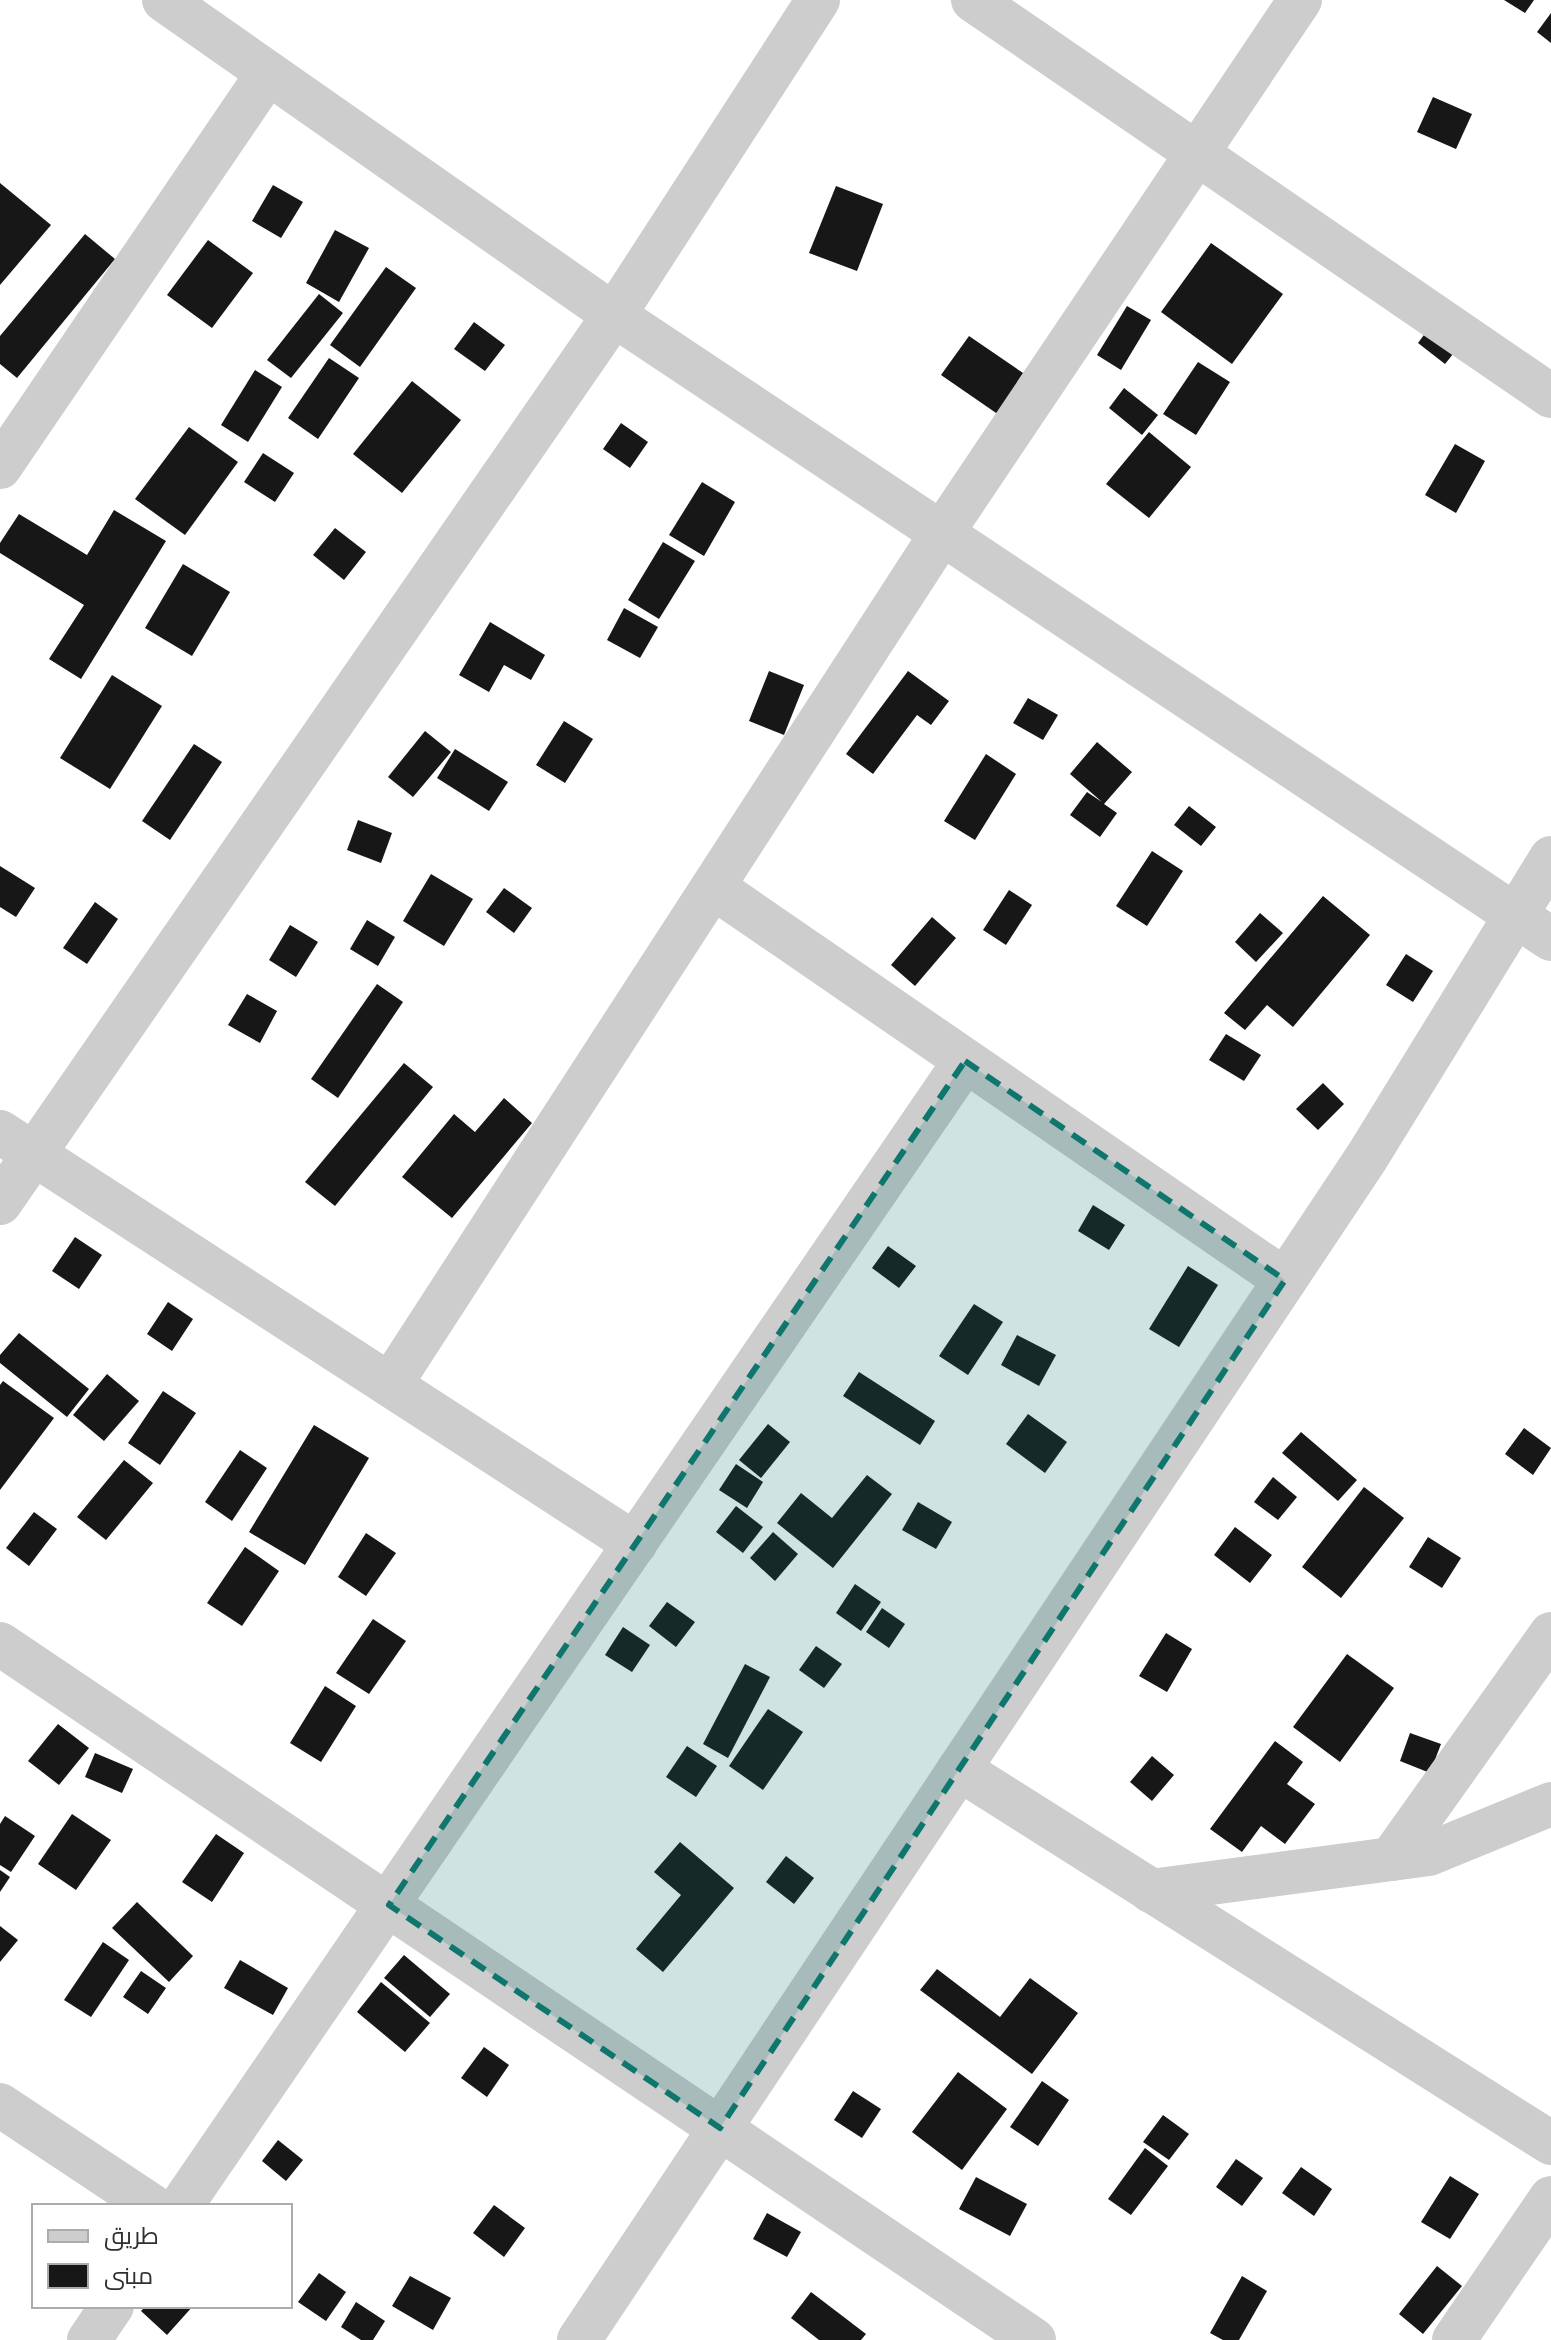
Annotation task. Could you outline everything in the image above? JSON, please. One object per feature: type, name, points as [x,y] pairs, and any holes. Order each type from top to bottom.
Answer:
[{"type":"street","points":[[164,0],[614,315],[1551,939]]},
{"type":"street","points":[[0,1203],[17,1143],[614,315],[818,0]]},
{"type":"street","points":[[973,0],[1551,396]]},
{"type":"street","points":[[390,1385],[942,533],[1300,0]]},
{"type":"street","points":[[0,467],[12,424],[268,73]]},
{"type":"street","points":[[579,2340],[1367,1157],[1551,858]]},
{"type":"street","points":[[713,887],[1285,1280]]},
{"type":"street","points":[[182,2204],[965,1061]]},
{"type":"street","points":[[17,1143],[635,1544]]},
{"type":"street","points":[[1391,1859],[1551,1634]]},
{"type":"street","points":[[0,1644],[1034,2340]]},
{"type":"street","points":[[959,1769],[1551,2143]]},
{"type":"street","points":[[1151,1891],[1429,1854],[1551,1804]]},
{"type":"street","points":[[0,2105],[149,2204]]},
{"type":"street","points":[[1454,2340],[1551,2198]]},
{"type":"street","points":[[89,2340],[111,2308]]},
{"type":"highlighted area","points":[[965,1061],[1285,1280],[720,2128],[389,1905]]},
{"type":"building","points":[[1504,0],[1534,0],[1525,13]]},
{"type":"building","points":[[1551,13],[1551,43],[1537,32]]},
{"type":"building","points":[[1433,97],[1472,114],[1456,149],[1417,132]]},
{"type":"building","points":[[0,183],[51,225],[0,285]]},
{"type":"building","points":[[273,185],[303,202],[281,238],[252,221]]},
{"type":"building","points":[[836,186],[883,204],[857,271],[809,253]]},
{"type":"building","points":[[335,230],[369,248],[339,302],[306,283]]},
{"type":"building","points":[[85,234],[115,259],[17,378],[0,364],[0,336]]},
{"type":"building","points":[[208,240],[253,273],[212,328],[167,295]]},
{"type":"building","points":[[1211,243],[1283,294],[1232,364],[1161,312]]},
{"type":"building","points":[[386,267],[416,288],[360,367],[330,345]]},
{"type":"building","points":[[319,294],[343,313],[291,378],[267,360]]},
{"type":"building","points":[[1127,306],[1151,320],[1121,370],[1097,355]]},
{"type":"building","points":[[1438,316],[1466,338],[1445,364],[1418,343]]},
{"type":"building","points":[[474,322],[505,345],[485,371],[454,349]]},
{"type":"building","points":[[969,336],[1026,375],[999,415],[941,375]]},
{"type":"building","points":[[329,358],[359,378],[318,439],[288,418]]},
{"type":"building","points":[[1198,362],[1230,382],[1196,435],[1163,414]]},
{"type":"building","points":[[255,370],[282,387],[248,442],[221,425]]},
{"type":"building","points":[[412,381],[461,420],[402,493],[353,454]]},
{"type":"building","points":[[1124,388],[1158,415],[1142,435],[1109,408]]},
{"type":"building","points":[[621,423],[648,442],[630,468],[603,449]]},
{"type":"building","points":[[189,427],[238,462],[185,535],[135,499]]},
{"type":"building","points":[[1149,432],[1191,467],[1149,518],[1106,484]]},
{"type":"building","points":[[1455,444],[1485,461],[1456,513],[1425,495]]},
{"type":"building","points":[[263,453],[294,473],[275,502],[244,482]]},
{"type":"building","points":[[702,482],[735,502],[704,556],[669,535]]},
{"type":"building","points":[[114,510],[166,541],[81,679],[49,659],[84,605],[0,553],[0,543],[19,514],[87,555]]},
{"type":"building","points":[[335,528],[366,552],[344,580],[313,555]]},
{"type":"building","points":[[663,542],[695,561],[659,619],[628,600]]},
{"type":"building","points":[[183,564],[230,592],[192,656],[145,628]]},
{"type":"building","points":[[624,608],[658,627],[640,658],[607,640]]},
{"type":"building","points":[[490,622],[545,655],[531,680],[504,665],[489,692],[459,675]]},
{"type":"building","points":[[769,671],[804,685],[784,735],[749,721]]},
{"type":"building","points":[[908,671],[949,701],[931,725],[917,715],[873,774],[846,754]]},
{"type":"building","points":[[112,675],[162,706],[110,789],[60,758]]},
{"type":"building","points":[[1028,698],[1058,715],[1043,740],[1013,723]]},
{"type":"building","points":[[564,721],[593,739],[565,783],[536,765]]},
{"type":"building","points":[[425,731],[451,752],[413,797],[388,777]]},
{"type":"building","points":[[1097,742],[1132,772],[1104,804],[1117,813],[1100,837],[1070,815],[1087,792],[1102,802],[1070,774]]},
{"type":"building","points":[[194,744],[222,762],[170,840],[142,821]]},
{"type":"building","points":[[455,749],[508,782],[489,811],[437,778]]},
{"type":"building","points":[[986,754],[1016,774],[975,840],[944,821]]},
{"type":"building","points":[[1189,806],[1216,827],[1201,846],[1174,825]]},
{"type":"building","points":[[358,820],[392,833],[381,863],[347,850]]},
{"type":"building","points":[[1152,851],[1183,871],[1147,926],[1116,906]]},
{"type":"building","points":[[0,866],[35,888],[16,917],[0,907]]},
{"type":"building","points":[[431,874],[473,899],[444,946],[403,921]]},
{"type":"building","points":[[504,888],[532,908],[514,933],[486,912]]},
{"type":"building","points":[[1009,890],[1032,905],[1006,945],[983,930]]},
{"type":"building","points":[[1323,896],[1370,935],[1293,1027],[1267,1005],[1245,1030],[1224,1013]]},
{"type":"building","points":[[95,902],[118,919],[87,964],[63,948]]},
{"type":"building","points":[[1260,913],[1283,933],[1256,962],[1235,942]]},
{"type":"building","points":[[932,917],[956,938],[915,986],[891,965]]},
{"type":"building","points":[[367,920],[395,937],[378,966],[350,949]]},
{"type":"building","points":[[290,925],[318,942],[296,977],[269,960]]},
{"type":"building","points":[[1406,954],[1433,971],[1413,1002],[1386,985]]},
{"type":"building","points":[[377,984],[403,1002],[338,1098],[311,1079]]},
{"type":"building","points":[[247,994],[277,1011],[260,1043],[228,1025]]},
{"type":"building","points":[[1226,1034],[1261,1055],[1244,1081],[1209,1060]]},
{"type":"building","points":[[404,1063],[433,1087],[335,1206],[305,1182]]},
{"type":"building","points":[[1323,1083],[1344,1104],[1318,1130],[1296,1109]]},
{"type":"building","points":[[504,1098],[532,1123],[452,1218],[402,1177],[454,1114],[475,1132]]},
{"type":"building","points":[[1093,1205],[1125,1225],[1109,1250],[1078,1231]]},
{"type":"building","points":[[75,1237],[102,1255],[79,1289],[52,1271]]},
{"type":"building","points":[[888,1246],[916,1266],[899,1288],[872,1268]]},
{"type":"building","points":[[1188,1266],[1218,1285],[1179,1347],[1149,1329]]},
{"type":"building","points":[[168,1302],[193,1319],[172,1351],[147,1334]]},
{"type":"building","points":[[974,1304],[1003,1322],[968,1375],[939,1356]]},
{"type":"building","points":[[19,1333],[89,1389],[67,1417],[0,1363],[0,1355]]},
{"type":"building","points":[[1017,1335],[1056,1355],[1039,1386],[1001,1365]]},
{"type":"building","points":[[859,1372],[935,1421],[920,1445],[843,1396]]},
{"type":"building","points":[[107,1374],[139,1401],[104,1441],[73,1415]]},
{"type":"building","points":[[3,1381],[54,1418],[0,1490],[0,1385]]},
{"type":"building","points":[[163,1391],[196,1413],[160,1465],[128,1443]]},
{"type":"building","points":[[1028,1414],[1067,1442],[1045,1473],[1006,1444]]},
{"type":"building","points":[[768,1424],[790,1442],[761,1478],[739,1460]]},
{"type":"building","points":[[314,1425],[369,1458],[305,1565],[249,1532]]},
{"type":"building","points":[[1524,1428],[1551,1448],[1533,1475],[1505,1454]]},
{"type":"building","points":[[1301,1432],[1357,1480],[1338,1501],[1282,1453]]},
{"type":"building","points":[[240,1450],[267,1468],[232,1521],[205,1502]]},
{"type":"building","points":[[124,1460],[153,1483],[106,1540],[77,1517]]},
{"type":"building","points":[[736,1464],[763,1482],[747,1508],[719,1490]]},
{"type":"building","points":[[867,1475],[892,1494],[833,1568],[777,1523],[801,1493],[832,1518]]},
{"type":"building","points":[[1273,1477],[1297,1497],[1278,1520],[1254,1502]]},
{"type":"building","points":[[1364,1487],[1404,1518],[1341,1598],[1302,1567]]},
{"type":"building","points":[[918,1502],[952,1522],[936,1549],[902,1530]]},
{"type":"building","points":[[736,1506],[763,1527],[743,1553],[716,1532]]},
{"type":"building","points":[[34,1512],[57,1529],[29,1566],[6,1548]]},
{"type":"building","points":[[1235,1527],[1272,1555],[1250,1583],[1214,1555]]},
{"type":"building","points":[[773,1532],[798,1554],[775,1581],[750,1558]]},
{"type":"building","points":[[366,1533],[396,1553],[366,1596],[338,1577]]},
{"type":"building","points":[[1428,1537],[1461,1558],[1442,1588],[1409,1567]]},
{"type":"building","points":[[245,1547],[279,1571],[242,1626],[207,1603]]},
{"type":"building","points":[[855,1584],[881,1602],[861,1631],[836,1613]]},
{"type":"building","points":[[667,1602],[695,1622],[676,1647],[649,1626]]},
{"type":"building","points":[[882,1608],[905,1624],[889,1648],[866,1632]]},
{"type":"building","points":[[373,1619],[406,1641],[369,1694],[336,1673]]},
{"type":"building","points":[[623,1627],[650,1645],[632,1672],[605,1655]]},
{"type":"building","points":[[1166,1633],[1192,1649],[1167,1692],[1139,1676]]},
{"type":"building","points":[[816,1646],[842,1664],[824,1688],[799,1670]]},
{"type":"building","points":[[1347,1654],[1394,1688],[1340,1762],[1293,1727]]},
{"type":"building","points":[[745,1664],[770,1677],[728,1758],[703,1744]]},
{"type":"building","points":[[325,1686],[356,1706],[321,1762],[290,1743]]},
{"type":"building","points":[[768,1709],[803,1732],[763,1790],[729,1766]]},
{"type":"building","points":[[58,1724],[89,1748],[59,1785],[28,1761]]},
{"type":"building","points":[[1410,1733],[1441,1744],[1430,1773],[1400,1761]]},
{"type":"building","points":[[1275,1741],[1303,1762],[1287,1784],[1315,1804],[1285,1844],[1261,1826],[1242,1852],[1210,1829]]},
{"type":"building","points":[[687,1746],[717,1766],[696,1797],[666,1777]]},
{"type":"building","points":[[95,1753],[133,1769],[122,1793],[85,1777]]},
{"type":"building","points":[[1152,1756],[1174,1775],[1152,1801],[1130,1782]]},
{"type":"building","points":[[72,1814],[111,1840],[76,1890],[38,1864]]},
{"type":"building","points":[[5,1816],[35,1836],[11,1872],[0,1865],[0,1824]]},
{"type":"building","points":[[216,1834],[244,1853],[212,1902],[182,1882]]},
{"type":"building","points":[[680,1842],[734,1888],[663,1972],[636,1949],[681,1895],[654,1872]]},
{"type":"building","points":[[786,1856],[814,1878],[794,1904],[766,1882]]},
{"type":"building","points":[[0,1870],[10,1877],[0,1892]]},
{"type":"building","points":[[137,1902],[193,1956],[169,1982],[112,1928]]},
{"type":"building","points":[[0,1926],[18,1940],[0,1962]]},
{"type":"building","points":[[103,1942],[129,1960],[91,2017],[64,2000]]},
{"type":"building","points":[[404,1955],[450,1994],[430,2017],[384,1978]]},
{"type":"building","points":[[240,1960],[288,1988],[273,2015],[224,1988]]},
{"type":"building","points":[[937,1969],[1000,2017],[1030,1978],[1078,2013],[1032,2074],[920,1990]]},
{"type":"building","points":[[141,1971],[166,1988],[148,2014],[123,1997]]},
{"type":"building","points":[[381,1982],[430,2023],[405,2052],[357,2012]]},
{"type":"building","points":[[484,2047],[509,2065],[487,2097],[461,2078]]},
{"type":"building","points":[[958,2072],[1007,2109],[962,2170],[912,2132]]},
{"type":"building","points":[[1042,2081],[1069,2100],[1038,2146],[1010,2127]]},
{"type":"building","points":[[853,2091],[881,2109],[862,2138],[834,2120]]},
{"type":"building","points":[[1163,2115],[1189,2134],[1169,2160],[1143,2142]]},
{"type":"building","points":[[278,2140],[303,2160],[286,2181],[262,2161]]},
{"type":"building","points":[[1145,2148],[1168,2166],[1131,2215],[1108,2199]]},
{"type":"building","points":[[1236,2159],[1263,2178],[1242,2206],[1216,2187]]},
{"type":"building","points":[[1301,2167],[1332,2189],[1314,2216],[1282,2193]]},
{"type":"building","points":[[1450,2176],[1479,2194],[1450,2239],[1421,2222]]},
{"type":"building","points":[[976,2177],[1027,2204],[1010,2236],[959,2209]]},
{"type":"building","points":[[494,2205],[525,2228],[504,2257],[473,2233]]},
{"type":"building","points":[[767,2213],[801,2232],[787,2257],[753,2239]]},
{"type":"building","points":[[1437,2266],[1462,2286],[1423,2334],[1399,2314]]},
{"type":"building","points":[[319,2273],[346,2292],[326,2321],[298,2302]]},
{"type":"building","points":[[410,2276],[451,2298],[433,2330],[392,2306]]},
{"type":"building","points":[[1242,2276],[1267,2291],[1239,2340],[1223,2340],[1210,2333]]},
{"type":"building","points":[[811,2292],[866,2334],[861,2340],[819,2340],[791,2318]]},
{"type":"building","points":[[356,2302],[385,2321],[373,2340],[361,2340],[341,2327]]},
{"type":"building","points":[[144,2308],[191,2308],[167,2335],[141,2311]]}]
